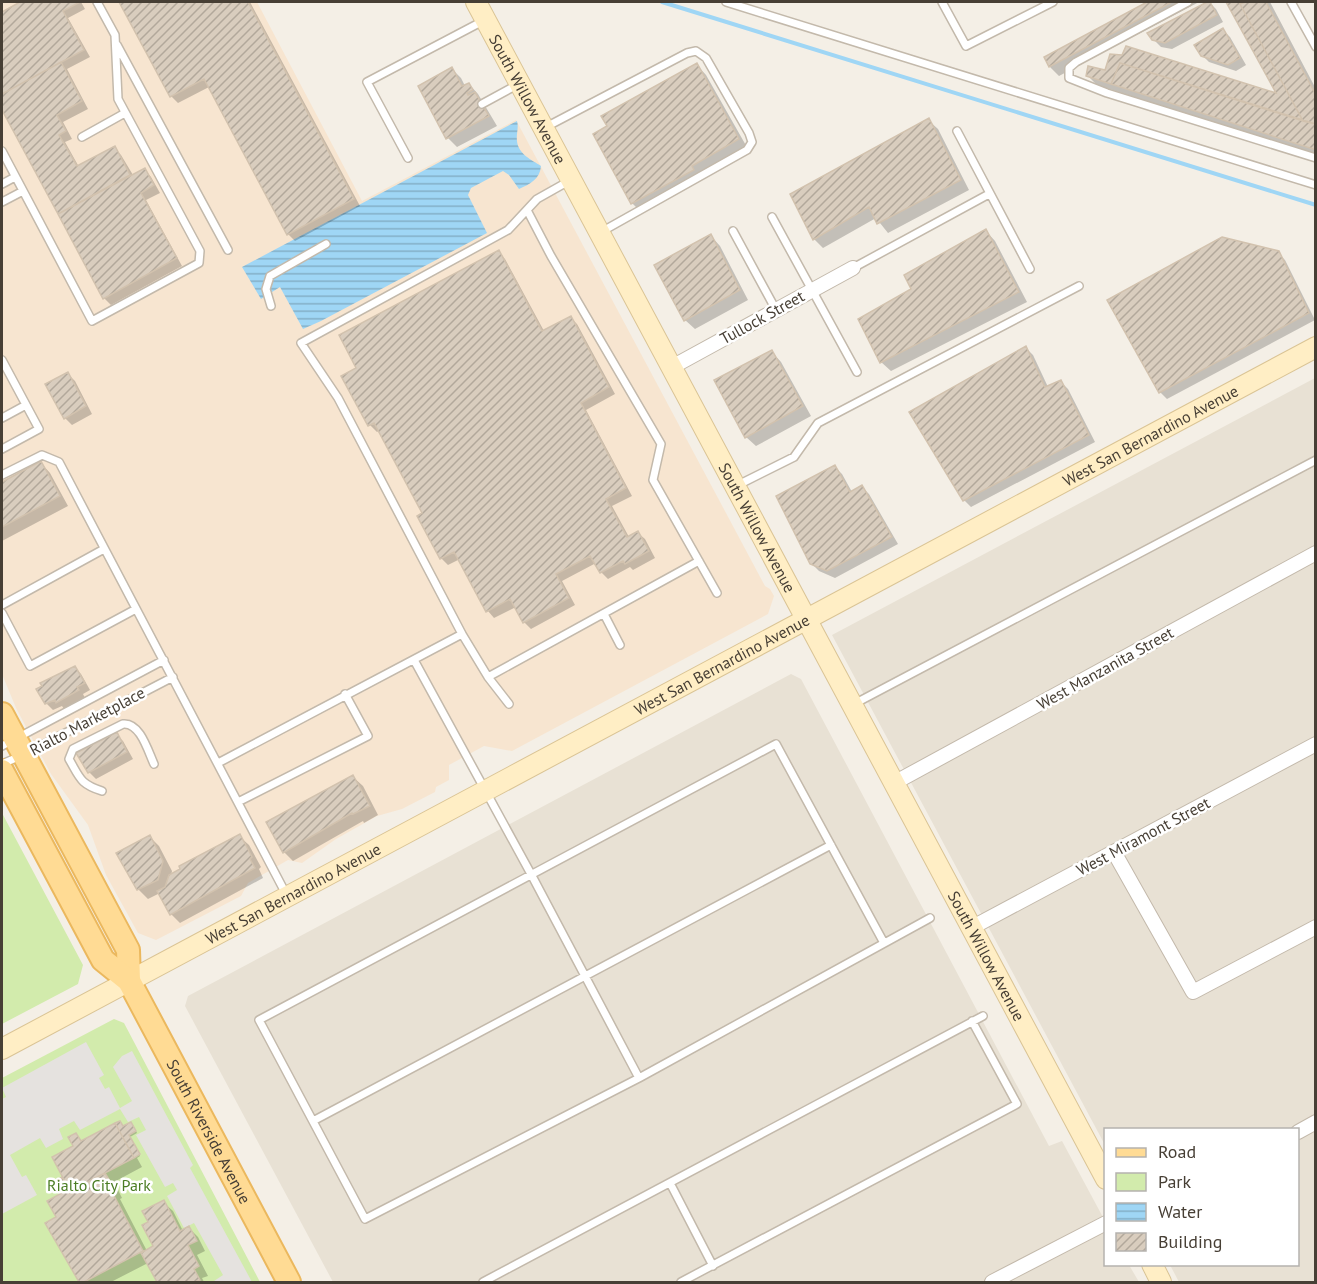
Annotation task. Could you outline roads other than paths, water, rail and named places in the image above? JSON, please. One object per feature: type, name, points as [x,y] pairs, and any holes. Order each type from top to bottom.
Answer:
[{"type":"main road","name":"South Willow Avenue","points":[[476,2],[1104,1175]]},
{"type":"main road","name":"West San Bernardino Avenue","points":[[2,1049],[1316,347]]},
{"type":"main road","name":"South Riverside Avenue","points":[[2,714],[13,747],[128,950],[129,981]]},
{"type":"main road","name":"South Riverside Avenue","points":[[2,771],[103,960],[129,981],[289,1282]]},
{"type":"main road","points":[[1153,1266],[1161,1282]]},
{"type":"street","name":"Tullock Street","points":[[672,367],[853,268]]},
{"type":"street","name":"West Manzanita Street","points":[[894,783],[1316,553]]},
{"type":"street","name":"West Miramont Street","points":[[971,928],[1316,744]]},
{"type":"street","points":[[1114,852],[1193,992],[1316,927]]},
{"type":"street","points":[[1299,1131],[1316,1122]]},
{"type":"street","points":[[992,1282],[1104,1224]]},
{"type":"lane","points":[[2,151],[92,321],[199,263],[200,251],[118,99],[115,35],[97,2]]},
{"type":"lane","points":[[726,2],[1316,185]]},
{"type":"lane","points":[[942,2],[966,46],[1053,2]]},
{"type":"lane","points":[[1188,2],[1076,62],[1069,68],[1069,78],[1107,93],[1316,158]]},
{"type":"lane","points":[[1291,2],[1316,47]]},
{"type":"lane","points":[[408,158],[367,82],[486,19]]},
{"type":"lane","points":[[115,42],[228,250]]},
{"type":"lane","points":[[544,128],[687,53],[696,51],[706,58],[749,133],[752,142],[747,150],[600,233]]},
{"type":"lane","points":[[482,104],[520,84]]},
{"type":"lane","points":[[82,136],[125,113]]},
{"type":"lane","points":[[957,130],[1030,269]]},
{"type":"lane","points":[[2,184],[15,177]]},
{"type":"lane","points":[[509,704],[488,677],[462,634],[338,398],[301,343],[508,230],[537,199],[571,180]]},
{"type":"lane","points":[[2,202],[23,191]]},
{"type":"lane","points":[[853,268],[989,194]]},
{"type":"lane","points":[[527,210],[551,256],[661,444],[653,480],[717,593]]},
{"type":"lane","points":[[772,217],[857,372]]},
{"type":"lane","points":[[733,231],[776,310]]},
{"type":"lane","points":[[271,306],[266,289],[270,276],[326,244]]},
{"type":"lane","points":[[736,486],[794,457],[818,423],[1079,286]]},
{"type":"lane","points":[[2,360],[39,429],[2,449]]},
{"type":"lane","points":[[2,415],[26,405]]},
{"type":"lane","points":[[2,475],[42,454],[59,462],[288,897]]},
{"type":"lane","points":[[853,705],[1316,460]]},
{"type":"lane","points":[[2,605],[104,549]]},
{"type":"lane","points":[[488,677],[699,561]]},
{"type":"lane","points":[[2,613],[30,666],[136,609]]},
{"type":"lane","points":[[604,614],[620,645]]},
{"type":"lane","points":[[218,763],[462,634]]},
{"type":"lane","name":"Rialto Marketplace","points":[[2,764],[13,747],[164,660]]},
{"type":"lane","points":[[414,660],[639,1078]]},
{"type":"lane","name":"Rialto Marketplace","points":[[13,747],[173,677]]},
{"type":"lane","points":[[238,802],[368,736],[345,694]]},
{"type":"lane","points":[[102,791],[87,786],[81,780],[69,759],[73,749],[128,723],[137,729],[154,764]]},
{"type":"lane","points":[[884,943],[776,744],[259,1020],[365,1219],[639,1078],[930,918]]},
{"type":"lane","points":[[313,1121],[831,845]]},
{"type":"lane","points":[[483,1282],[983,1016]]},
{"type":"lane","points":[[681,1282],[1017,1104],[972,1021]]},
{"type":"lane","points":[[670,1183],[713,1266]]},
{"type":"water","points":[[517,121],[518,146],[526,156],[541,166],[540,171],[534,180],[519,189],[509,175],[503,171],[471,188],[468,195],[487,233],[303,329],[280,287],[261,299],[242,267]]},
{"type":"waterway","points":[[662,2],[1316,205]]},
{"type":"park label","name":"Rialto City Park","points":[[99,1185]]}]
